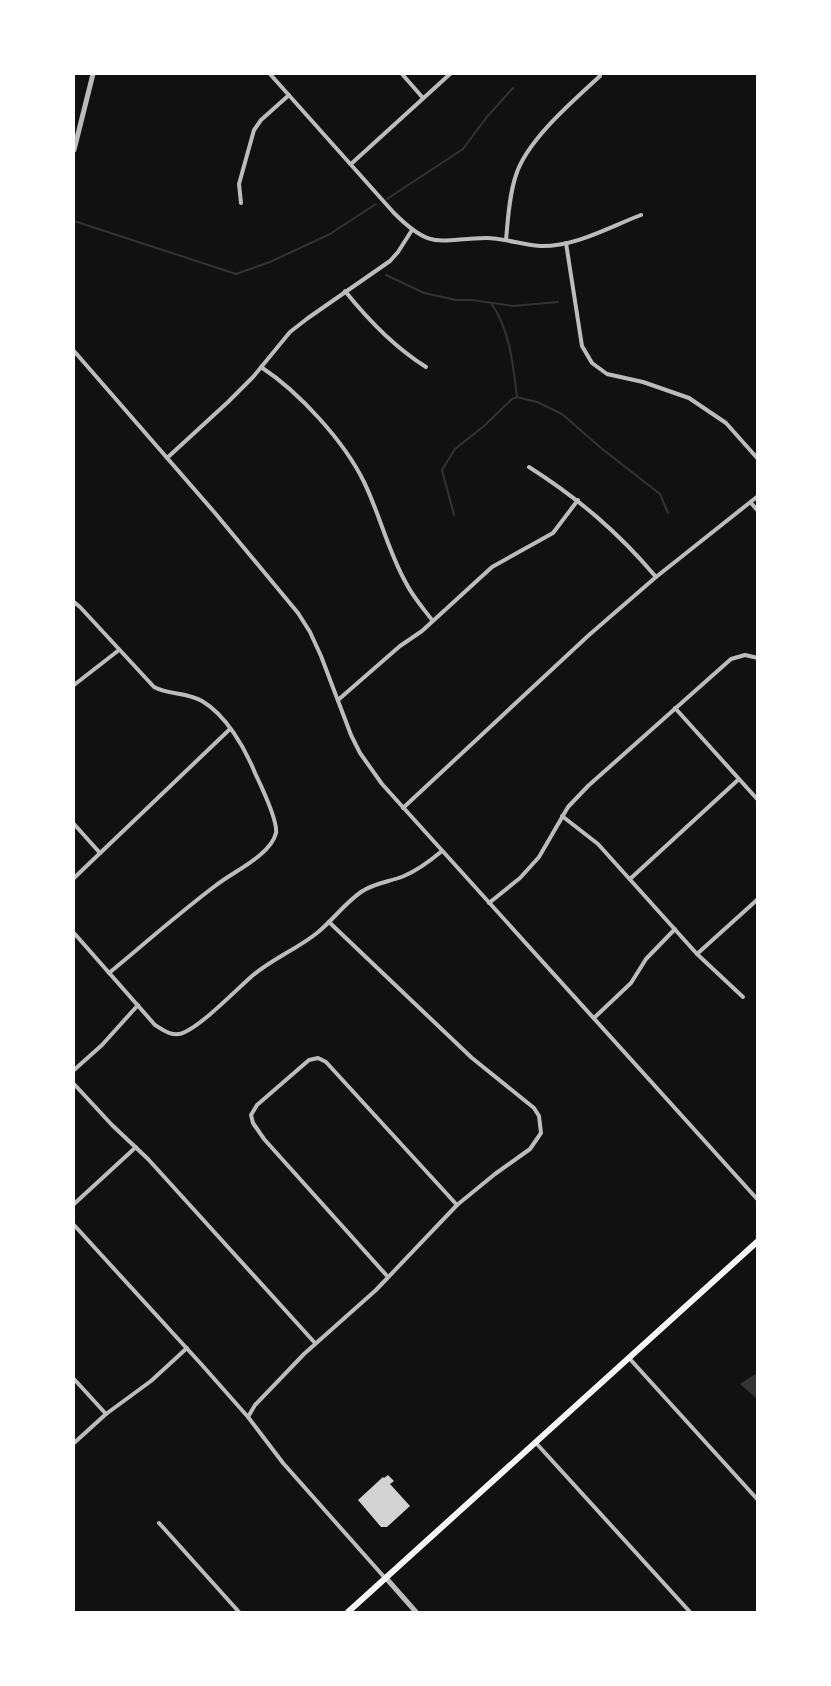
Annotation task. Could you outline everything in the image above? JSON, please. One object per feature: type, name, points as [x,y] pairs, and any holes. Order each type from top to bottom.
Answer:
[{"type":"main road","points":[[348,1612],[758,1241]]},
{"type":"street","points":[[74,150],[93,74]]},
{"type":"street","points":[[270,74],[412,230],[434,240],[486,238],[538,246],[566,243],[640,215]]},
{"type":"street","points":[[402,74],[423,98]]},
{"type":"street","points":[[351,164],[450,74]]},
{"type":"street","points":[[507,240],[511,194],[520,165],[563,112],[600,76]]},
{"type":"street","points":[[241,203],[239,184],[254,129],[289,95]]},
{"type":"street","points":[[166,458],[228,402],[291,332],[345,291],[390,261],[412,230]]},
{"type":"street","points":[[566,243],[582,346],[592,363],[607,374],[643,382],[689,398],[726,423],[758,459]]},
{"type":"street","points":[[345,291],[377,328],[408,356],[426,367]]},
{"type":"street","points":[[74,351],[298,613],[310,632],[360,753],[381,784],[758,1200]]},
{"type":"street","points":[[261,367],[296,394],[344,449],[365,483],[406,584],[433,621]]},
{"type":"street","points":[[529,467],[578,500],[614,531],[656,577]]},
{"type":"street","points":[[403,808],[581,643],[656,577],[758,496]]},
{"type":"street","points":[[338,700],[433,621],[492,567],[553,533],[578,500]]},
{"type":"street","points":[[751,503],[758,511]]},
{"type":"street","points":[[74,603],[154,687],[201,700],[231,729],[243,744],[251,761],[275,823],[275,835],[259,856],[228,876],[174,917],[109,973]]},
{"type":"street","points":[[74,685],[119,650]]},
{"type":"street","points":[[489,903],[520,878],[539,857],[562,816],[588,786],[731,659],[745,655],[758,658]]},
{"type":"street","points":[[675,708],[758,800]]},
{"type":"street","points":[[74,878],[231,729]]},
{"type":"street","points":[[630,879],[739,779]]},
{"type":"street","points":[[562,816],[597,844],[697,954],[743,997]]},
{"type":"street","points":[[74,824],[100,853]]},
{"type":"street","points":[[74,933],[161,1029],[174,1034],[185,1032],[261,969],[300,946],[363,890],[379,882],[401,877],[419,869],[442,852]]},
{"type":"street","points":[[697,954],[758,899]]},
{"type":"street","points":[[248,1417],[255,1405],[315,1343],[388,1277],[457,1205],[495,1173],[530,1149],[541,1133],[539,1116],[528,1103],[472,1058],[329,922]]},
{"type":"street","points":[[594,1018],[631,983],[646,958],[675,929]]},
{"type":"street","points":[[74,1070],[102,1045],[138,1005]]},
{"type":"street","points":[[388,1277],[264,1139],[253,1123],[251,1115],[256,1105],[309,1060],[318,1058],[326,1062],[457,1205]]},
{"type":"street","points":[[74,1083],[112,1125],[136,1147],[315,1343]]},
{"type":"street","points":[[74,1204],[136,1147]]},
{"type":"street","points":[[74,1225],[248,1417],[283,1463],[416,1612]]},
{"type":"street","points":[[74,1443],[105,1414],[151,1381],[187,1348]]},
{"type":"street","points":[[629,1358],[758,1500]]},
{"type":"street","points":[[74,1379],[105,1414]]},
{"type":"street","points":[[536,1443],[690,1612]]},
{"type":"street","points":[[159,1523],[239,1612]]},
{"type":"shaded area","points":[[757,1373],[757,1399],[740,1384]]},
{"type":"building","points":[[388,1475],[394,1481],[390,1484],[410,1506],[387,1527],[381,1527],[358,1500]]},
{"type":"waterway","points":[[387,199],[463,149],[486,118],[513,88]]},
{"type":"waterway","points":[[74,221],[236,274],[270,262],[330,234],[376,204]]},
{"type":"waterway","points":[[386,275],[424,293],[456,300],[513,306],[558,302]]},
{"type":"waterway","points":[[491,303],[507,336],[517,397]]},
{"type":"waterway","points":[[454,515],[442,470],[455,449],[517,397],[537,402],[562,414],[660,494],[668,513]]}]
